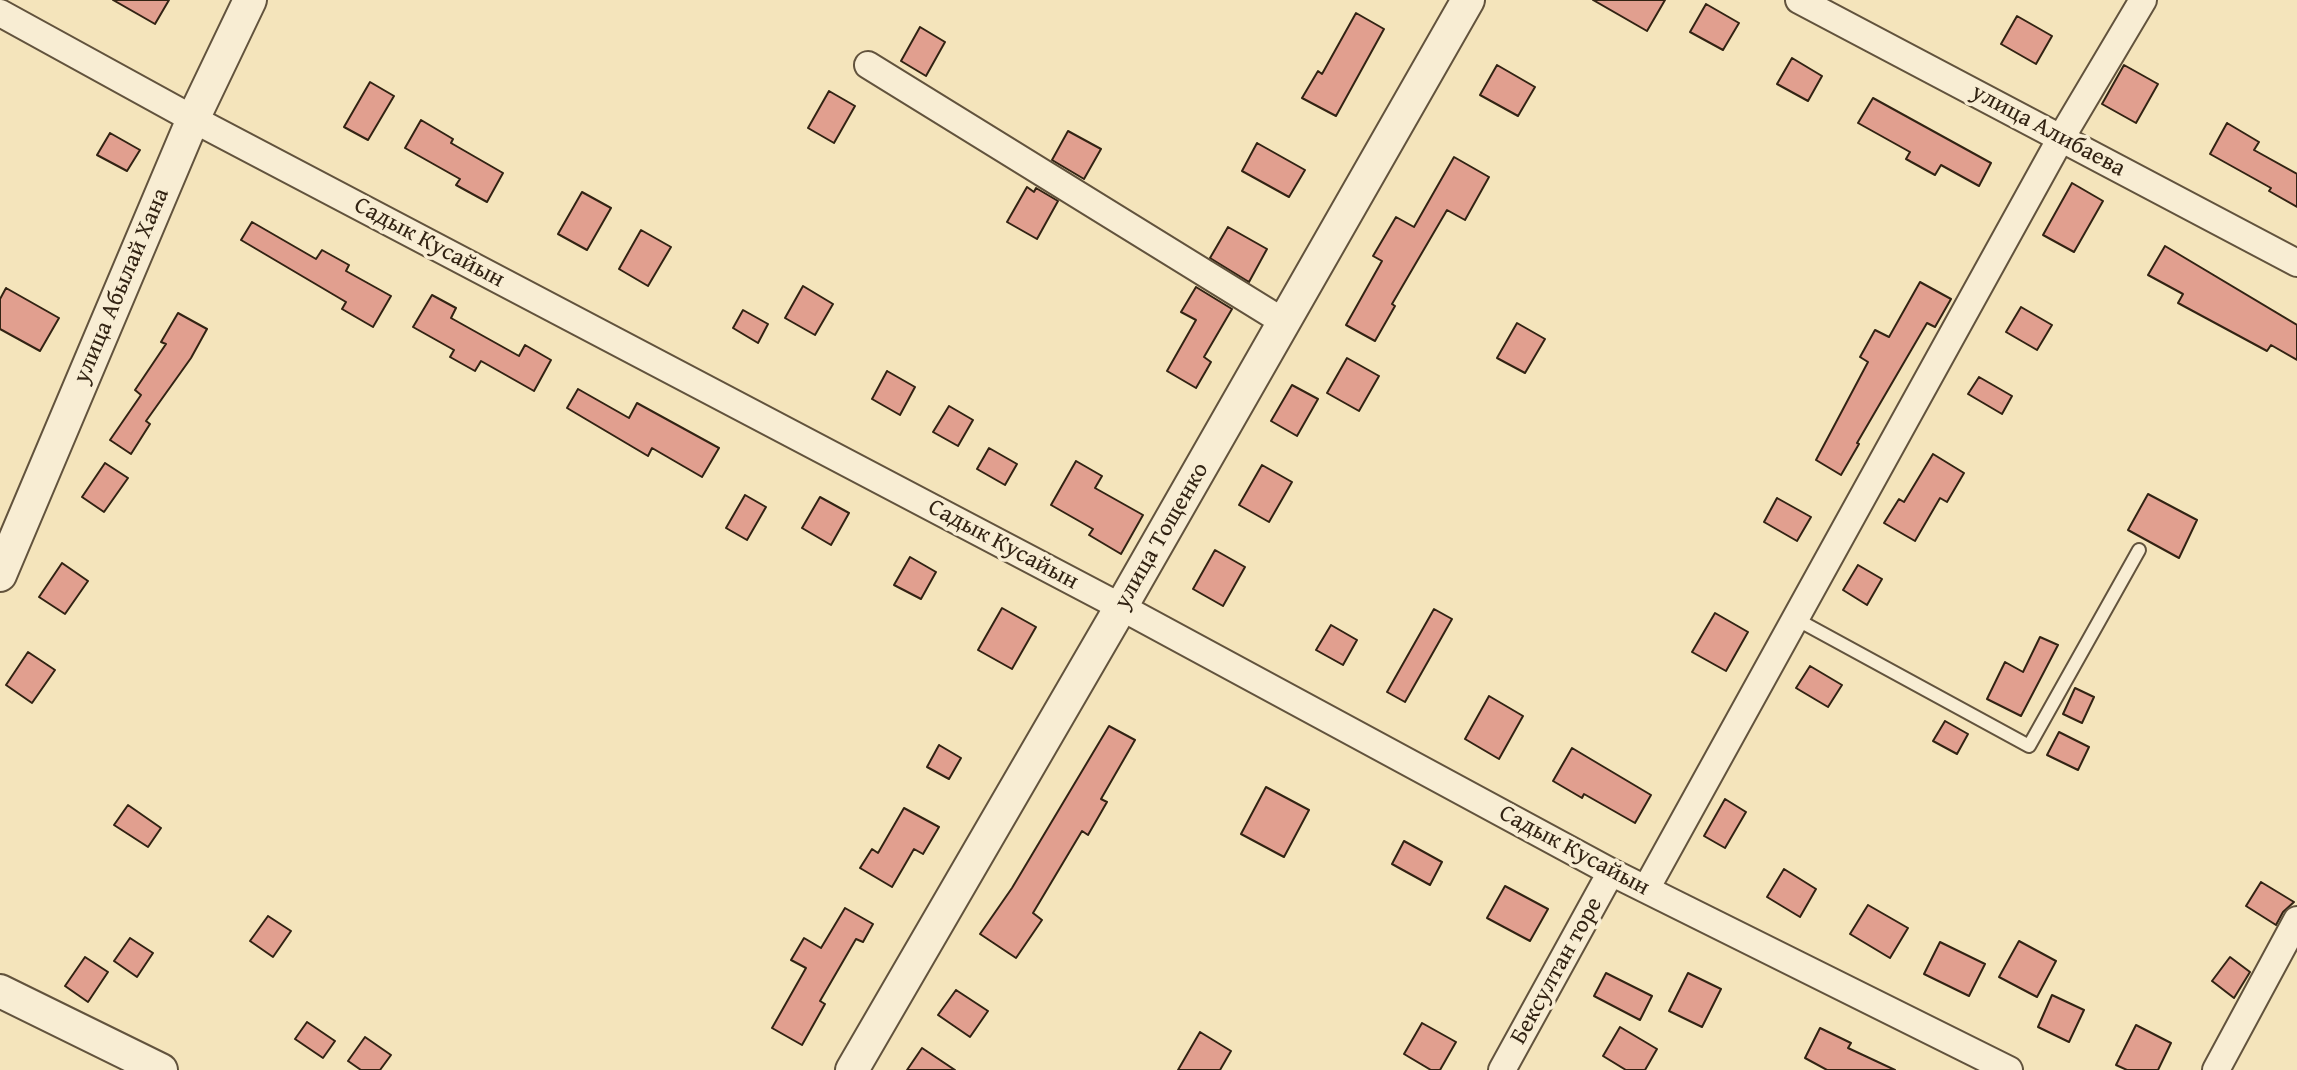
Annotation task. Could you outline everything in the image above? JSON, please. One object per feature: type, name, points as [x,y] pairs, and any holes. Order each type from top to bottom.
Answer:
[{"type":"street","name":"улица Абылай Хана","points":[[0,575],[193,119],[250,0]]},
{"type":"street","name":"улица Тощенко","points":[[852,1070],[1468,0]]},
{"type":"street","name":"улица Алибаева","points":[[1799,0],[2297,263]]},
{"type":"street","points":[[1646,889],[2061,138],[2143,0]]},
{"type":"street","name":"Садык Кусайын","points":[[0,13],[193,119],[1121,607],[1611,872],[2009,1070]]},
{"type":"street","points":[[868,65],[1284,322]]},
{"type":"street","name":"Бексултан торе","points":[[1502,1070],[1611,872]]},
{"type":"street","points":[[2216,1070],[2297,920]]},
{"type":"street","points":[[0,991],[161,1070]]},
{"type":"lane","points":[[1796,619],[2029,746],[2139,550]]},
{"type":"building","points":[[113,0],[169,0],[155,24]]},
{"type":"building","points":[[1593,0],[1665,0],[1647,31]]},
{"type":"building","points":[[1706,4],[1739,23],[1723,50],[1690,32]]},
{"type":"building","points":[[1356,13],[1384,29],[1336,116],[1302,98],[1318,71],[1322,74]]},
{"type":"building","points":[[2017,16],[2052,36],[2036,64],[2001,44]]},
{"type":"building","points":[[920,27],[945,42],[926,76],[901,61]]},
{"type":"building","points":[[1792,58],[1822,76],[1808,101],[1777,84]]},
{"type":"building","points":[[1497,65],[1535,87],[1518,116],[1480,95]]},
{"type":"building","points":[[2124,65],[2158,84],[2136,123],[2102,104]]},
{"type":"building","points":[[370,82],[394,96],[368,140],[344,127]]},
{"type":"building","points":[[829,91],[855,106],[834,143],[808,128]]},
{"type":"building","points":[[1873,98],[1991,163],[1979,186],[1941,165],[1935,175],[1906,159],[1910,152],[1858,123]]},
{"type":"building","points":[[421,120],[453,139],[451,143],[503,173],[487,202],[456,185],[460,179],[405,148]]},
{"type":"building","points":[[2227,123],[2259,142],[2254,150],[2297,174],[2297,207],[2269,191],[2271,188],[2210,154]]},
{"type":"building","points":[[1068,131],[1101,149],[1084,179],[1052,160]]},
{"type":"building","points":[[110,133],[140,150],[127,171],[97,155]]},
{"type":"building","points":[[1257,143],[1305,170],[1289,197],[1242,171]]},
{"type":"building","points":[[1454,157],[1489,177],[1465,220],[1447,210],[1392,304],[1395,306],[1375,341],[1346,325],[1382,261],[1373,256],[1396,217],[1414,227]]},
{"type":"building","points":[[2072,183],[2103,201],[2074,252],[2043,235]]},
{"type":"building","points":[[1027,187],[1034,192],[1036,188],[1058,201],[1037,239],[1007,222]]},
{"type":"building","points":[[582,192],[611,208],[587,250],[558,234]]},
{"type":"building","points":[[252,222],[316,259],[322,250],[349,265],[346,271],[391,296],[373,327],[342,309],[346,302],[241,240]]},
{"type":"building","points":[[1228,227],[1267,249],[1249,282],[1210,258]]},
{"type":"building","points":[[641,230],[671,247],[648,286],[619,269]]},
{"type":"building","points":[[2165,246],[2297,325],[2297,360],[2271,345],[2267,351],[2178,303],[2183,294],[2148,275]]},
{"type":"building","points":[[1920,282],[1951,299],[1935,327],[1927,323],[1841,475],[1816,460],[1868,362],[1860,357],[1875,330],[1889,337]]},
{"type":"building","points":[[803,286],[833,304],[815,335],[785,318]]},
{"type":"building","points":[[1196,287],[1232,309],[1204,357],[1211,362],[1196,388],[1167,371],[1196,320],[1181,312]]},
{"type":"building","points":[[6,288],[59,318],[40,351],[0,329],[0,299]]},
{"type":"building","points":[[432,295],[456,308],[451,318],[519,356],[525,345],[551,360],[534,391],[481,361],[475,371],[450,357],[454,350],[413,327]]},
{"type":"building","points":[[2021,307],[2052,325],[2037,350],[2006,332]]},
{"type":"building","points":[[743,310],[768,324],[758,343],[733,328]]},
{"type":"building","points":[[178,313],[207,329],[191,358],[146,421],[150,424],[131,454],[110,440],[141,395],[135,390],[166,344],[161,342]]},
{"type":"building","points":[[1517,323],[1545,339],[1525,373],[1497,358]]},
{"type":"building","points":[[1347,358],[1379,376],[1359,411],[1327,393]]},
{"type":"building","points":[[887,371],[915,387],[900,415],[872,399]]},
{"type":"building","points":[[1979,377],[2012,396],[2002,414],[1968,394]]},
{"type":"building","points":[[1292,385],[1318,399],[1297,436],[1271,421]]},
{"type":"building","points":[[578,389],[629,418],[637,403],[719,448],[702,477],[652,448],[648,456],[567,408]]},
{"type":"building","points":[[949,406],[973,420],[958,446],[933,432]]},
{"type":"building","points":[[989,448],[1017,464],[1005,485],[977,469]]},
{"type":"building","points":[[1933,454],[1964,473],[1947,502],[1940,498],[1915,541],[1884,523],[1899,499],[1904,502]]},
{"type":"building","points":[[1076,461],[1102,476],[1095,488],[1143,515],[1121,554],[1089,535],[1093,529],[1051,505]]},
{"type":"building","points":[[105,463],[128,478],[104,512],[82,497]]},
{"type":"building","points":[[1262,465],[1292,482],[1269,522],[1239,505]]},
{"type":"building","points":[[2148,494],[2197,520],[2179,558],[2128,530]]},
{"type":"building","points":[[745,495],[766,507],[747,540],[726,528]]},
{"type":"building","points":[[820,497],[849,513],[831,545],[802,528]]},
{"type":"building","points":[[1777,498],[1811,517],[1797,541],[1764,522]]},
{"type":"building","points":[[1215,550],[1245,567],[1223,606],[1193,589]]},
{"type":"building","points":[[910,557],[936,572],[921,599],[894,585]]},
{"type":"building","points":[[62,563],[88,581],[65,614],[39,597]]},
{"type":"building","points":[[1858,565],[1882,579],[1867,605],[1843,590]]},
{"type":"building","points":[[1002,608],[1036,627],[1012,669],[978,650]]},
{"type":"building","points":[[1434,609],[1452,619],[1405,702],[1387,692]]},
{"type":"building","points":[[1715,613],[1748,632],[1726,671],[1692,652]]},
{"type":"building","points":[[1331,625],[1357,640],[1343,665],[1316,650]]},
{"type":"building","points":[[2040,637],[2058,645],[2021,716],[1987,699],[2005,662],[2023,672]]},
{"type":"building","points":[[28,652],[55,670],[32,703],[6,685]]},
{"type":"building","points":[[1810,666],[1842,685],[1828,707],[1796,688]]},
{"type":"building","points":[[2075,688],[2094,697],[2082,723],[2063,714]]},
{"type":"building","points":[[1489,696],[1523,716],[1499,759],[1465,739]]},
{"type":"building","points":[[1945,721],[1968,734],[1957,754],[1933,741]]},
{"type":"building","points":[[1109,726],[1135,740],[1101,799],[1107,802],[1088,835],[1082,831],[1033,913],[1042,920],[1016,958],[980,934],[1012,888]]},
{"type":"building","points":[[2059,732],[2089,747],[2078,770],[2047,755]]},
{"type":"building","points":[[939,745],[961,758],[949,779],[927,767]]},
{"type":"building","points":[[1572,748],[1651,795],[1635,823],[1584,794],[1582,798],[1553,781]]},
{"type":"building","points":[[1266,787],[1309,810],[1284,857],[1241,834]]},
{"type":"building","points":[[1725,799],[1746,812],[1725,848],[1704,836]]},
{"type":"building","points":[[128,805],[161,828],[148,847],[114,825]]},
{"type":"building","points":[[904,808],[939,827],[923,854],[914,849],[892,887],[860,868],[872,849],[878,853]]},
{"type":"building","points":[[1404,841],[1442,862],[1430,885],[1392,864]]},
{"type":"building","points":[[1784,869],[1816,889],[1800,917],[1767,897]]},
{"type":"building","points":[[2261,882],[2294,902],[2283,912],[2276,925],[2246,906]]},
{"type":"building","points":[[1505,886],[1548,909],[1530,941],[1487,918]]},
{"type":"building","points":[[1868,905],[1908,928],[1890,958],[1850,934]]},
{"type":"building","points":[[845,908],[873,924],[863,942],[856,939],[820,1001],[825,1004],[802,1045],[772,1028],[806,968],[791,960],[804,938],[821,948]]},
{"type":"building","points":[[268,916],[291,931],[273,957],[250,941]]},
{"type":"building","points":[[130,938],[153,953],[137,977],[114,961]]},
{"type":"building","points":[[2019,941],[2056,961],[2037,997],[1999,977]]},
{"type":"building","points":[[1940,942],[1985,964],[1969,996],[1924,974]]},
{"type":"building","points":[[85,957],[108,972],[88,1002],[65,986]]},
{"type":"building","points":[[2230,957],[2250,972],[2234,998],[2212,981]]},
{"type":"building","points":[[1606,973],[1652,996],[1640,1020],[1594,996]]},
{"type":"building","points":[[1688,973],[1721,989],[1702,1027],[1669,1011]]},
{"type":"building","points":[[956,990],[988,1011],[970,1037],[938,1015]]},
{"type":"building","points":[[2052,995],[2084,1010],[2069,1042],[2038,1027]]},
{"type":"building","points":[[307,1022],[335,1041],[323,1058],[295,1039]]},
{"type":"building","points":[[1422,1023],[1456,1042],[1440,1070],[1431,1070],[1404,1054]]},
{"type":"building","points":[[2136,1025],[2171,1043],[2158,1070],[2127,1070],[2116,1065]]},
{"type":"building","points":[[1620,1027],[1657,1049],[1645,1070],[1626,1070],[1603,1056]]},
{"type":"building","points":[[1820,1028],[1851,1043],[1848,1048],[1895,1070],[1827,1070],[1805,1058]]},
{"type":"building","points":[[1200,1032],[1231,1051],[1220,1070],[1178,1070]]},
{"type":"building","points":[[365,1037],[391,1055],[380,1070],[361,1070],[348,1061]]},
{"type":"building","points":[[922,1048],[955,1070],[907,1070]]}]
